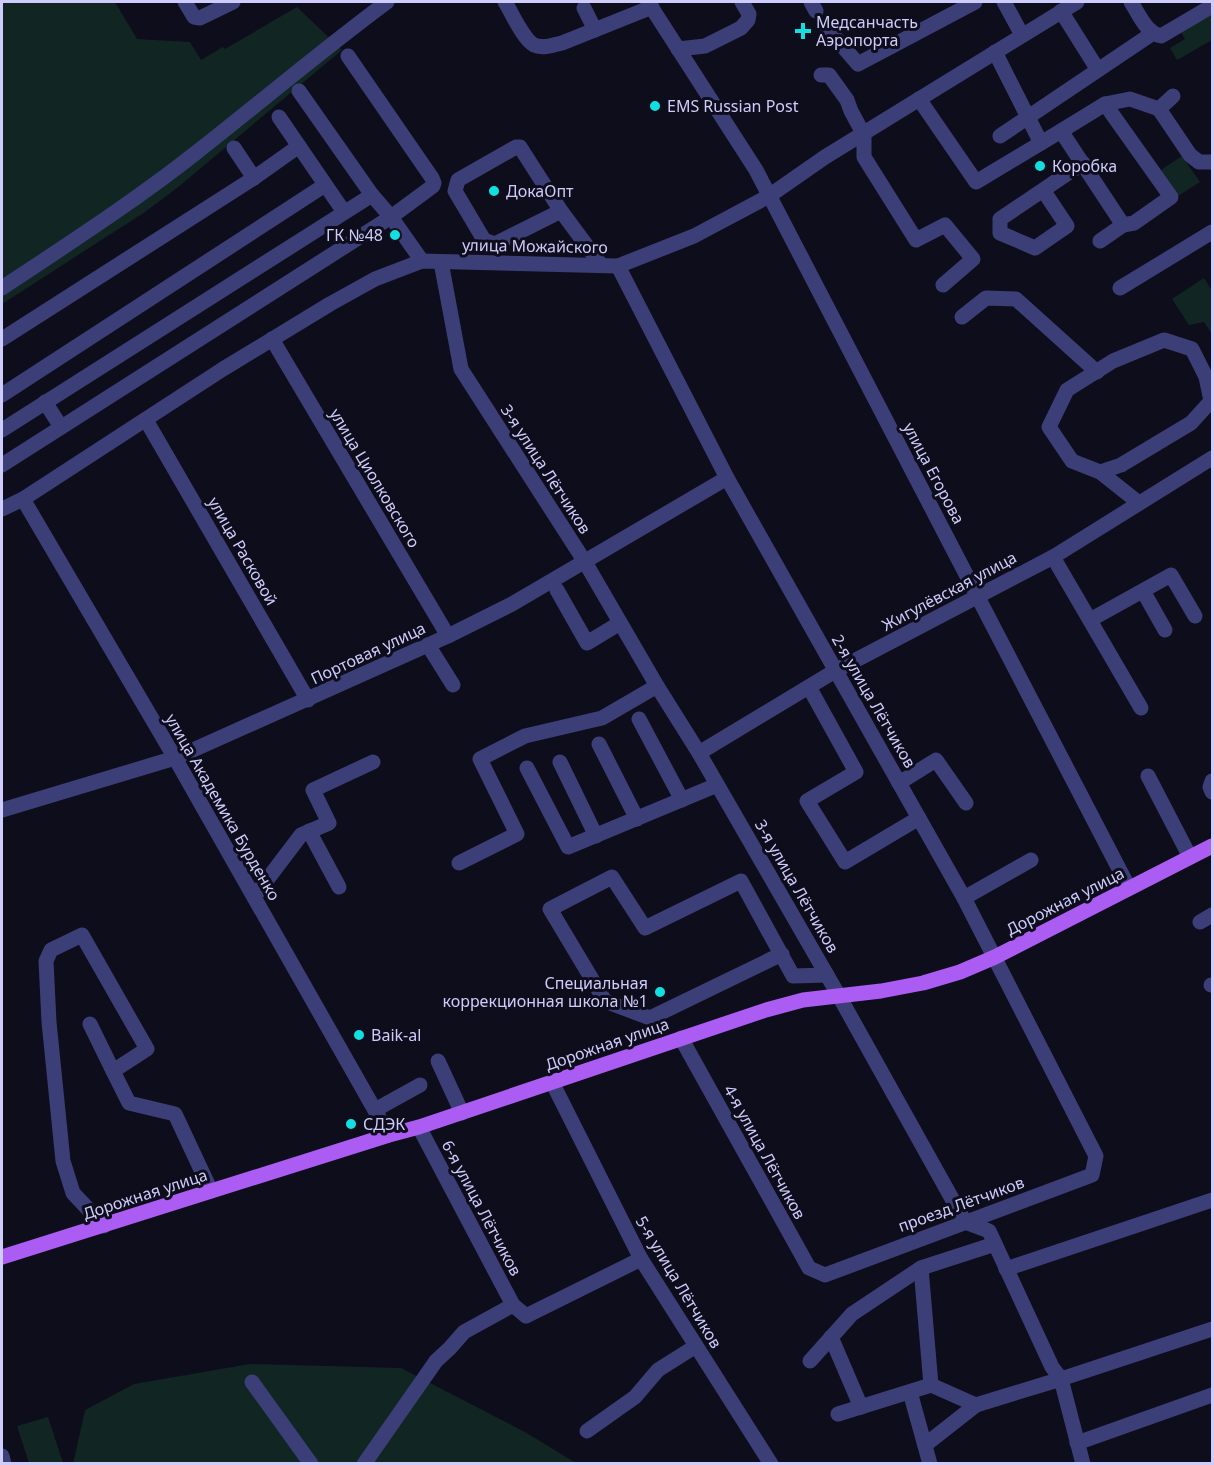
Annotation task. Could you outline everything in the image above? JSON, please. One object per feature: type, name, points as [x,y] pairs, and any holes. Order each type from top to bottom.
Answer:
[{"type":"main road","name":"Дорожная улица","points":[[2,1257],[419,1127],[681,1038],[803,1000],[881,991],[950,975],[995,957],[1212,846]]},
{"type":"street","points":[[185,2],[194,17],[200,18],[232,2]]},
{"type":"street","points":[[2,288],[109,216],[195,154],[341,36],[387,2]]},
{"type":"street","points":[[505,2],[526,38],[535,46],[562,43],[650,4]]},
{"type":"street","points":[[678,49],[705,46],[741,28],[748,20],[748,14],[742,2]]},
{"type":"street","points":[[1004,2],[1022,35]]},
{"type":"street","name":"улица Можайского","points":[[2,509],[23,499],[272,339],[375,279],[422,261],[618,266],[694,236],[769,196],[825,157],[1077,2]]},
{"type":"street","points":[[1131,2],[1147,28],[1161,36],[1212,6]]},
{"type":"street","name":"улица Егорова","points":[[650,4],[749,158],[1129,888]]},
{"type":"street","points":[[826,28],[858,64],[964,4]]},
{"type":"street","points":[[584,8],[595,30]]},
{"type":"street","points":[[1061,11],[1098,70]]},
{"type":"street","points":[[1000,136],[1153,33]]},
{"type":"street","points":[[995,52],[1041,143]]},
{"type":"street","points":[[2,465],[391,217],[433,186],[434,183],[348,56]]},
{"type":"street","points":[[821,75],[829,75],[847,100],[850,111],[864,135],[864,158],[916,240],[945,225],[973,259],[943,285]]},
{"type":"street","points":[[299,91],[372,195],[391,217],[422,261]]},
{"type":"street","points":[[1159,109],[1173,96]]},
{"type":"street","points":[[919,99],[976,182],[1105,104],[1130,99],[1159,109],[1190,155],[1199,162],[1212,162]]},
{"type":"street","points":[[1100,241],[1123,225],[1134,223],[1171,197],[1105,104]]},
{"type":"street","points":[[279,117],[344,212]]},
{"type":"street","points":[[1061,131],[1123,225]]},
{"type":"street","points":[[2,339],[254,178],[299,146]]},
{"type":"street","points":[[561,211],[495,244],[489,243],[484,240],[455,190],[458,180],[516,147],[520,147],[561,211],[601,265]]},
{"type":"street","points":[[234,148],[254,178]]},
{"type":"street","points":[[1043,190],[1083,163]]},
{"type":"street","points":[[2,394],[325,185]]},
{"type":"street","points":[[2,430],[372,195]]},
{"type":"street","points":[[1120,288],[1212,232]]},
{"type":"street","name":"3-я улица Лётчиков","points":[[441,262],[461,369],[585,562],[699,753],[839,996],[965,1222]]},
{"type":"street","name":"2-я улица Лётчиков","points":[[618,266],[727,478],[964,898],[1096,1156]]},
{"type":"street","points":[[962,317],[986,298],[1016,299],[1097,372]]},
{"type":"street","name":"улица Циолковского","points":[[272,339],[448,636]]},
{"type":"street","points":[[1100,472],[1121,465],[1191,423],[1211,401],[1206,377],[1192,349],[1164,340],[1113,361],[1067,390],[1049,427],[1072,461],[1100,472],[1139,503]]},
{"type":"street","points":[[45,402],[61,427]]},
{"type":"street","name":"улица Расковой","points":[[146,420],[308,700]]},
{"type":"street","name":"Жигулёвская улица","points":[[699,753],[835,671],[1053,557],[1212,458]]},
{"type":"street","name":"Портовая улица","points":[[2,810],[175,758],[448,636],[512,604],[727,478]]},
{"type":"street","name":"улица Академика Бурденко","points":[[23,499],[175,758],[389,1135]]},
{"type":"street","points":[[1053,557],[1142,708]]},
{"type":"street","points":[[1090,620],[1171,575],[1188,612]]},
{"type":"street","points":[[557,591],[586,643],[620,622]]},
{"type":"street","points":[[1143,591],[1165,630]]},
{"type":"street","points":[[428,645],[453,685]]},
{"type":"street","points":[[459,863],[517,834],[480,759],[525,736],[602,718],[657,686]]},
{"type":"street","points":[[809,687],[856,772],[807,801],[845,861],[919,818]]},
{"type":"street","points":[[639,719],[682,800]]},
{"type":"street","points":[[599,744],[637,819]]},
{"type":"street","points":[[899,783],[936,760],[966,803]]},
{"type":"street","points":[[254,897],[301,835],[329,822],[313,790],[373,762]]},
{"type":"street","points":[[560,762],[596,836]]},
{"type":"street","points":[[527,768],[568,847],[717,785]]},
{"type":"street","points":[[1148,776],[1190,857]]},
{"type":"street","points":[[1212,781],[1210,786],[1212,792]]},
{"type":"street","points":[[309,831],[339,887]]},
{"type":"street","points":[[964,898],[1031,860]]},
{"type":"street","points":[[782,954],[650,1018],[605,1000],[550,909],[612,877],[645,928],[741,881],[782,954],[794,976],[827,975]]},
{"type":"street","points":[[104,1226],[73,1193],[63,1161],[49,1022],[46,960],[51,950],[82,935],[147,1049],[113,1071]]},
{"type":"street","points":[[90,1024],[129,1103],[175,1114],[211,1191]]},
{"type":"street","name":"4-я улица Лётчиков","points":[[681,1038],[809,1268],[825,1275]]},
{"type":"street","points":[[438,1061],[462,1113]]},
{"type":"street","name":"5-я улица Лётчиков","points":[[552,1082],[641,1259],[771,1464]]},
{"type":"street","points":[[375,1110],[420,1086]]},
{"type":"street","name":"6-я улица Лётчиков","points":[[419,1127],[513,1305]]},
{"type":"street","name":"проезд Лётчиков","points":[[825,1275],[1092,1175],[1096,1156]]},
{"type":"street","points":[[1006,1269],[1212,1200]]},
{"type":"street","points":[[965,1222],[989,1231],[1052,1366],[1061,1379],[1083,1464]]},
{"type":"street","points":[[810,1361],[852,1314],[921,1268],[995,1244]]},
{"type":"street","points":[[363,1464],[436,1361],[464,1332],[513,1305],[526,1316],[641,1259]]},
{"type":"street","points":[[921,1268],[931,1385]]},
{"type":"street","points":[[925,1445],[976,1405],[1212,1329]]},
{"type":"street","points":[[831,1337],[861,1407]]},
{"type":"street","points":[[587,1431],[635,1397],[658,1370],[696,1346]]},
{"type":"street","points":[[252,1382],[311,1464]]},
{"type":"street","points":[[838,1414],[931,1385],[976,1405]]},
{"type":"street","points":[[910,1392],[930,1464]]},
{"type":"street","points":[[1077,1443],[1212,1395]]},
{"type":"street","points":[[2,1456],[4,1464]]},
{"type":"green space","points":[[2,2],[115,2],[137,39],[190,42],[201,60],[223,47],[225,49],[297,7],[342,50],[145,212],[2,304]]},
{"type":"green space","points":[[1212,10],[1212,40],[1177,60],[1170,48],[1185,39],[1179,29]]},
{"type":"green space","points":[[1182,156],[1200,182],[1178,196],[1161,170]]},
{"type":"green space","points":[[1204,278],[1212,291],[1212,334],[1204,322],[1189,325],[1172,299]]},
{"type":"green space","points":[[250,1364],[401,1368],[525,1432],[576,1463],[73,1464],[85,1410],[134,1384]]},
{"type":"green space","points":[[48,1417],[63,1463],[29,1463],[17,1426]]},
{"type":"place","name":"Медсанчасть Аэропорта","points":[[803,31]]},
{"type":"place","name":"EMS Russian Рost","points":[[655,106]]},
{"type":"place","name":"Коробка","points":[[1040,166]]},
{"type":"place","name":"ДокаОпт","points":[[494,191]]},
{"type":"place","name":"ГК №48","points":[[395,235]]},
{"type":"place","name":"Специальная коррекционная школа №1","points":[[660,992]]},
{"type":"place","name":"Baik-al","points":[[359,1035]]},
{"type":"place","name":"СДЭК","points":[[351,1124]]}]
